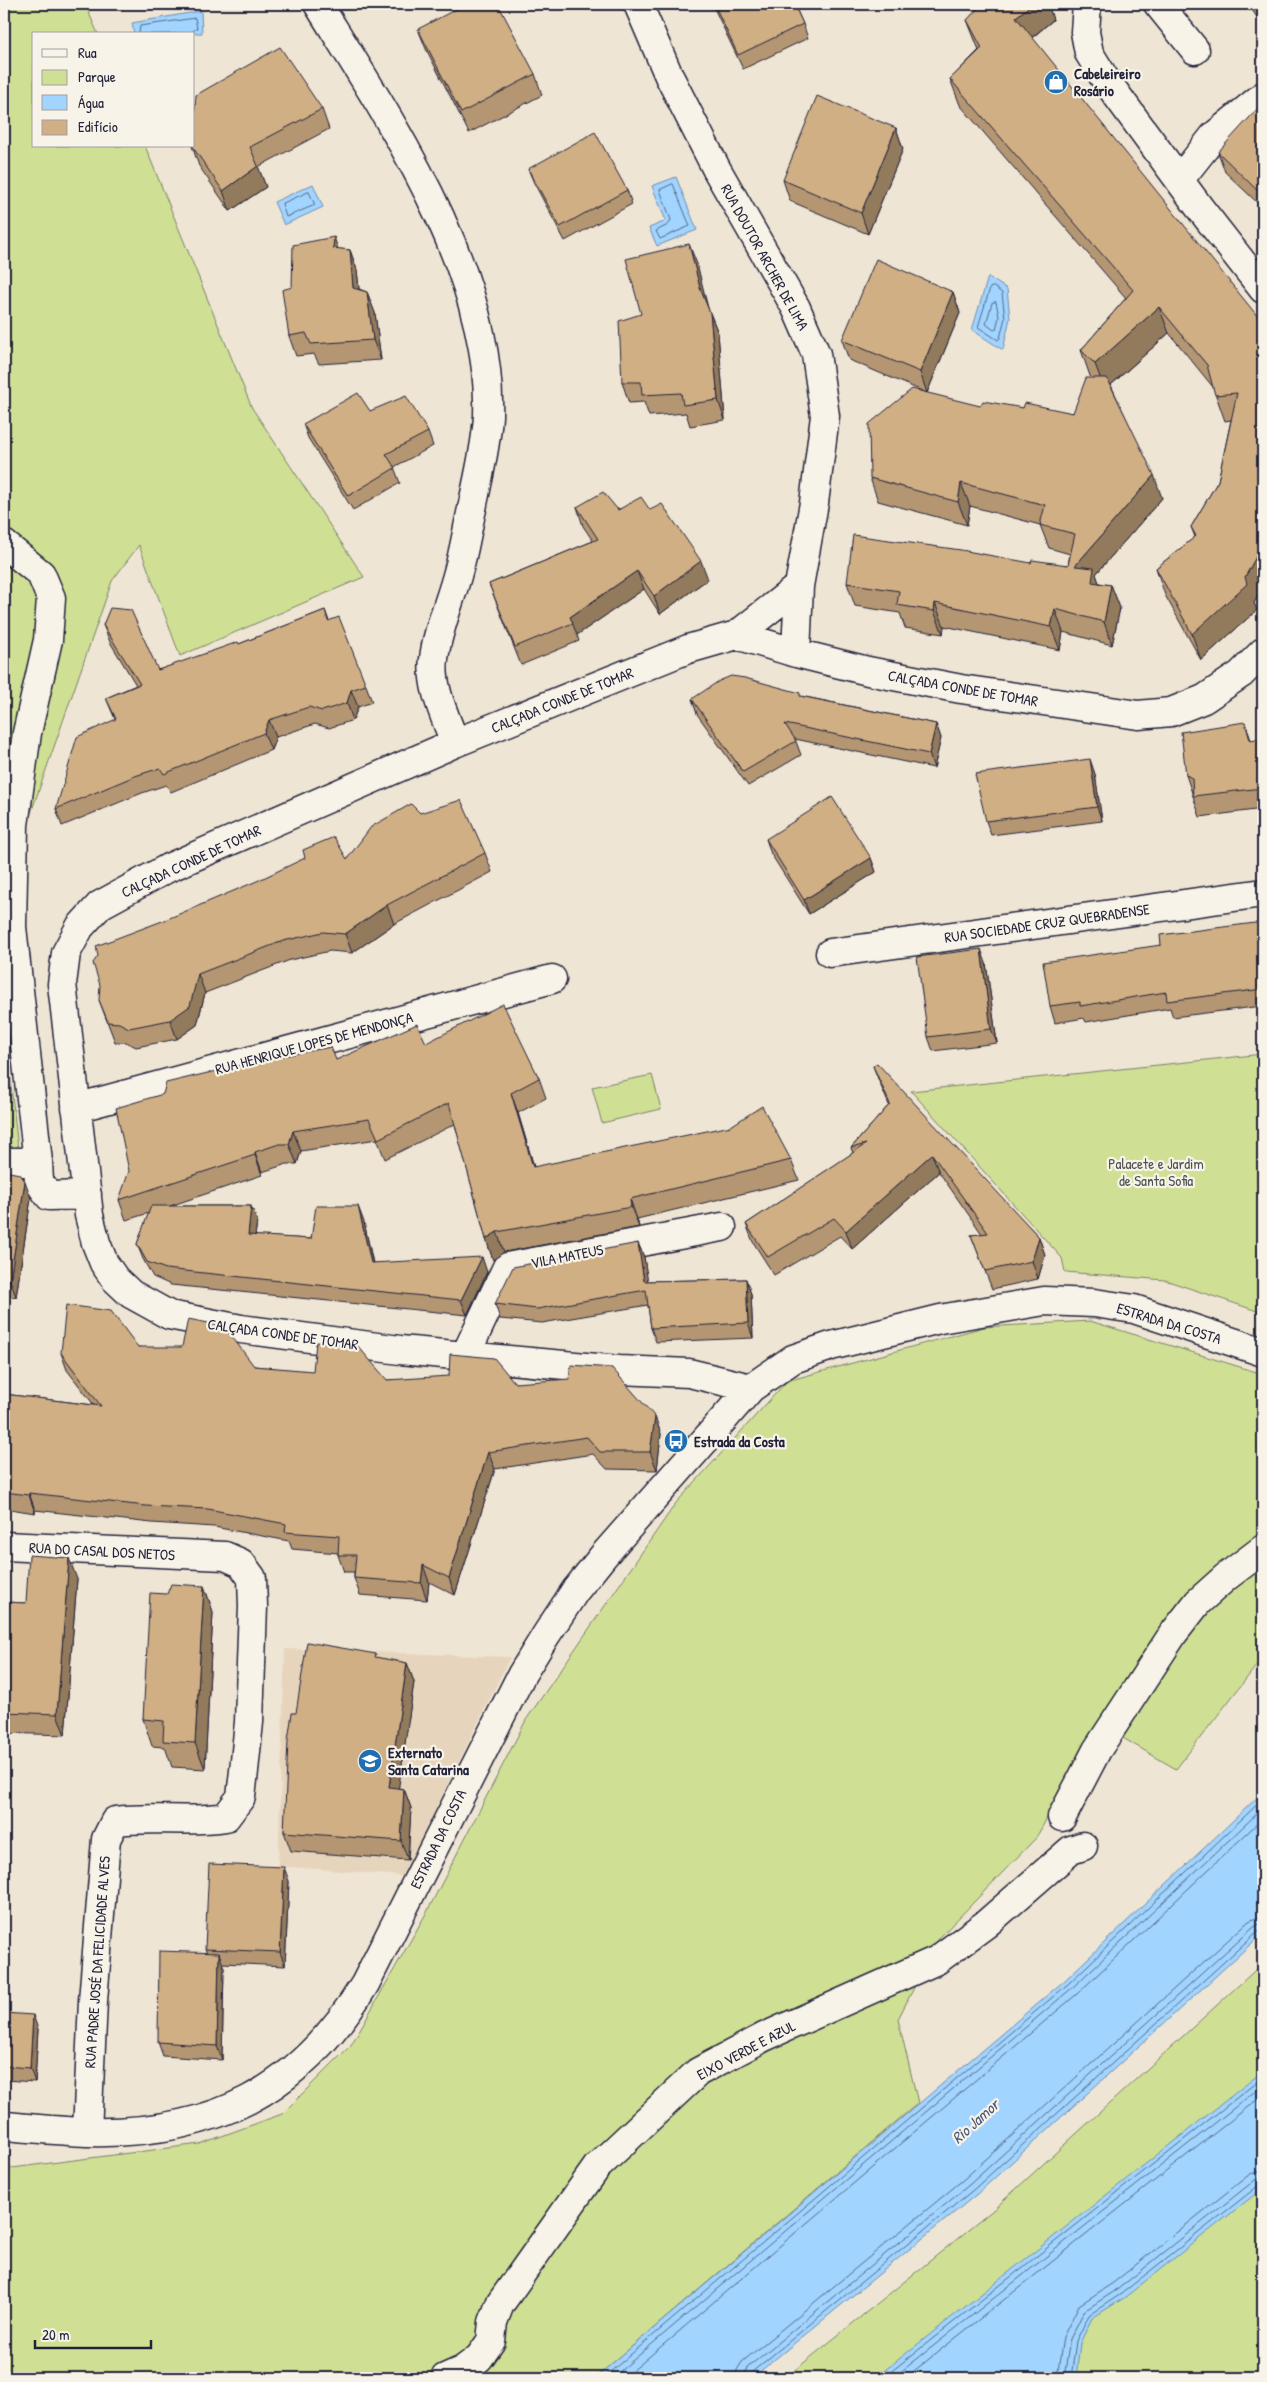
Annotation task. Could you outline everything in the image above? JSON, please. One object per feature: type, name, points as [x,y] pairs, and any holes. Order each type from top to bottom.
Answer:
[{"type":"street","points":[[318,4],[413,163],[445,231],[472,296],[485,359],[488,416],[482,464],[458,571],[434,660],[435,684],[456,743]]},
{"type":"street","name":"RUA DOUTOR ARCHER DE LIMA","points":[[638,4],[674,84],[717,170],[796,308],[816,354],[824,416],[814,503],[799,586],[796,653]]},
{"type":"street","points":[[1087,4],[1085,32],[1089,53],[1138,126],[1263,289]]},
{"type":"street","points":[[1158,4],[1195,50]]},
{"type":"street","points":[[1180,179],[1214,136],[1263,96]]},
{"type":"street","points":[[4,544],[41,574],[51,598],[48,640],[27,734],[14,825],[12,928],[38,1162],[38,1182],[49,1196],[87,1195]]},
{"type":"street","points":[[737,635],[799,586]]},
{"type":"street","name":"CALÇADA CONDE DE TOMAR","points":[[751,1388],[689,1373],[610,1370],[400,1350],[241,1329],[169,1315],[131,1294],[115,1279],[104,1263],[96,1243],[87,1195],[62,984],[66,953],[80,927],[100,904],[168,868],[230,840],[295,814],[456,743],[688,649],[737,635],[796,653],[868,671],[961,689],[1138,715],[1171,712],[1204,699],[1241,674],[1263,652]]},
{"type":"street","name":"RUA SOCIEDADE CRUZ QUEBRADENSE","points":[[830,954],[1263,893]]},
{"type":"street","name":"RUA HENRIQUE LOPES DE MENDONÇA","points":[[76,1108],[552,979]]},
{"type":"street","points":[[4,1162],[38,1162]]},
{"type":"street","name":"VILA MATEUS","points":[[465,1356],[507,1268],[722,1226]]},
{"type":"street","name":"ESTRADA DA COSTA","points":[[4,2126],[87,2132],[115,2132],[171,2126],[196,2121],[222,2112],[271,2087],[298,2066],[329,2036],[346,2015],[365,1984],[496,1724],[546,1635],[575,1591],[604,1555],[751,1388],[793,1359],[831,1346],[940,1319],[1044,1301],[1094,1302],[1134,1310],[1263,1352]]},
{"type":"street","name":"RUA DO CASAL DOS NETOS","points":[[4,1546],[201,1555]]},
{"type":"street","points":[[1062,1817],[1097,1750],[1173,1634],[1198,1602],[1263,1549]]},
{"type":"street","name":"RUA PADRE JOSÉ DA FELICIDADE ALVES","points":[[87,2132],[92,2001],[106,1839],[115,1821],[137,1818],[200,1821],[226,1817],[241,1797],[249,1722],[253,1606],[252,1578],[241,1563],[225,1556],[201,1555]]},
{"type":"street","name":"EIXO VERDE E AZUL","points":[[444,2378],[463,2370],[479,2358],[491,2341],[493,2322],[500,2304],[596,2167],[698,2072],[764,2037],[937,1960],[986,1924],[1071,1850],[1083,1846]]},
{"type":"shaded area","name":"Externato Santa Catarina","points":[[285,1649],[510,1657],[403,1876],[278,1866]]},
{"type":"green space","points":[[4,4],[85,4],[97,32],[32,32],[32,148],[146,148],[252,408],[364,577],[180,656],[139,545],[112,581],[4,890]]},
{"type":"green space","points":[[4,1022],[19,1158],[4,1156]]},
{"type":"green space","name":"Palacete e Jardim de Santa Sofia","points":[[1263,1054],[1263,1313],[1165,1280],[1065,1272],[1062,1258],[911,1091]]},
{"type":"green space","points":[[652,1075],[661,1109],[602,1123],[592,1087]]},
{"type":"green space","points":[[1090,1321],[1263,1374],[1263,1660],[1260,1661],[1176,1769],[1099,1724],[1036,1838],[940,1937],[898,2019],[918,2103],[595,2378],[4,2378],[4,2169],[200,2144],[282,2114],[351,2045],[428,1910],[526,1720],[676,1503],[787,1381],[984,1327]]},
{"type":"green space","points":[[1263,1963],[1263,2378],[785,2378],[993,2210]]},
{"type":"water","points":[[201,11],[202,33],[134,32],[132,23]]},
{"type":"water","points":[[676,177],[697,230],[657,246],[649,228],[666,221],[652,186]]},
{"type":"water","points":[[313,184],[323,207],[284,225],[274,202]]},
{"type":"water","points":[[988,277],[1007,289],[1010,318],[1003,350],[972,330]]},
{"type":"water","name":"Rio Jamor","points":[[1263,1792],[1263,1933],[977,2194],[752,2378],[595,2378],[1065,1980]]},
{"type":"water","points":[[1263,2071],[1263,2188],[1124,2298],[1092,2318],[1080,2343],[1076,2378],[875,2378]]},
{"type":"building","points":[[466,4],[498,4],[535,74],[461,113],[418,29]]},
{"type":"building","points":[[714,4],[794,4],[803,24],[738,55]]},
{"type":"building","points":[[982,4],[1032,4],[1016,17],[1263,323],[1263,544],[1245,577],[1247,584],[1192,634],[1156,568],[1196,536],[1191,527],[1218,481],[1237,393],[1215,395],[1207,365],[1159,307],[1095,364],[1081,350],[1133,290],[950,79],[982,48],[967,20]]},
{"type":"building","points":[[280,47],[322,109],[250,147],[258,166],[223,191],[193,148],[195,148],[196,95]]},
{"type":"building","points":[[817,96],[896,128],[861,213],[783,180]]},
{"type":"building","points":[[1260,106],[1263,109],[1263,196],[1218,152]]},
{"type":"building","points":[[595,132],[627,190],[560,227],[528,169]]},
{"type":"building","points":[[334,237],[333,248],[350,250],[353,288],[367,292],[373,340],[311,344],[306,333],[289,336],[282,290],[292,287],[293,245]]},
{"type":"building","points":[[689,244],[700,288],[710,313],[718,400],[683,405],[681,393],[642,395],[641,382],[622,382],[619,321],[641,314],[626,259]]},
{"type":"building","points":[[876,259],[953,292],[920,372],[842,340]]},
{"type":"building","points":[[1086,378],[1107,378],[1154,475],[1075,566],[1094,568],[1092,582],[1111,585],[1104,622],[1055,609],[1051,627],[935,603],[934,611],[897,605],[899,591],[847,583],[853,535],[961,550],[1031,563],[1032,560],[1068,565],[1075,534],[1040,525],[1045,505],[961,483],[958,502],[870,478],[869,424],[912,389],[980,406],[983,401],[1023,408],[1025,403],[1073,413]]},
{"type":"building","points":[[358,393],[370,411],[406,396],[428,432],[386,454],[395,468],[348,496],[303,424]]},
{"type":"building","points":[[603,492],[618,510],[641,497],[650,510],[662,504],[701,561],[654,596],[637,571],[570,617],[573,623],[515,647],[489,584],[598,539],[577,507]]},
{"type":"building","points":[[110,608],[131,610],[158,670],[238,642],[239,644],[325,610],[328,621],[339,617],[366,685],[351,690],[347,703],[322,711],[309,707],[269,720],[264,733],[164,774],[160,768],[135,776],[56,809],[77,737],[116,719],[106,698],[140,684],[103,625]]},
{"type":"building","points":[[731,676],[800,693],[800,696],[936,724],[929,754],[785,724],[796,741],[743,772],[692,699],[719,681]]},
{"type":"building","points":[[1245,722],[1250,740],[1263,738],[1263,804],[1262,788],[1193,796],[1192,778],[1186,775],[1181,732]]},
{"type":"building","points":[[1090,759],[1097,807],[986,821],[975,774]]},
{"type":"building","points":[[832,797],[871,858],[804,900],[766,839]]},
{"type":"building","points":[[461,800],[485,853],[387,905],[345,934],[323,932],[283,941],[198,974],[190,1006],[170,1020],[129,1028],[119,1023],[108,1022],[99,1000],[100,985],[93,963],[98,956],[96,946],[165,920],[257,881],[305,858],[303,850],[334,837],[347,859],[371,827],[411,804],[420,813]]},
{"type":"building","points":[[1263,922],[1263,989],[1167,1001],[1166,992],[1080,1006],[1080,1002],[1050,1006],[1043,962],[1161,945],[1160,935]]},
{"type":"building","points":[[981,949],[991,1029],[928,1037],[917,957]]},
{"type":"building","points":[[503,1004],[539,1078],[511,1093],[533,1167],[731,1126],[762,1106],[791,1160],[630,1199],[631,1207],[497,1232],[486,1239],[449,1103],[378,1139],[369,1119],[293,1131],[289,1144],[279,1144],[255,1152],[255,1155],[119,1200],[129,1171],[116,1108],[163,1094],[166,1083],[266,1059],[331,1047],[336,1060],[417,1024],[426,1043]]},
{"type":"building","points":[[877,1063],[1039,1237],[1032,1261],[985,1271],[971,1235],[988,1233],[932,1154],[846,1231],[834,1218],[768,1257],[746,1224],[866,1144],[851,1148],[890,1104],[873,1066]]},
{"type":"building","points":[[4,1171],[20,1174],[25,1181],[10,1280],[4,1279]]},
{"type":"building","points":[[151,1206],[251,1206],[248,1235],[311,1239],[316,1206],[358,1206],[371,1263],[482,1257],[461,1300],[166,1269],[147,1262],[137,1244]]},
{"type":"building","points":[[638,1243],[644,1281],[746,1279],[748,1323],[651,1328],[646,1290],[537,1309],[495,1304],[513,1267]]},
{"type":"building","points":[[66,1305],[111,1311],[138,1347],[182,1347],[188,1319],[224,1326],[254,1366],[313,1371],[316,1342],[357,1345],[387,1380],[449,1376],[450,1354],[494,1358],[515,1383],[569,1379],[571,1365],[612,1368],[655,1417],[650,1452],[600,1452],[587,1437],[488,1452],[449,1578],[423,1565],[421,1583],[354,1578],[356,1555],[338,1555],[339,1536],[285,1532],[286,1524],[208,1509],[146,1506],[4,1492],[4,1394],[101,1406],[61,1353]]},
{"type":"building","points":[[29,1555],[69,1558],[57,1714],[4,1712],[4,1602],[26,1603]]},
{"type":"building","points":[[171,1584],[204,1586],[195,1743],[163,1741],[164,1721],[143,1719],[150,1593],[167,1594]]},
{"type":"building","points":[[307,1642],[376,1654],[375,1657],[407,1663],[389,1787],[404,1789],[401,1841],[284,1832],[288,1740],[292,1713],[296,1713]]},
{"type":"building","points":[[209,1864],[284,1867],[280,1952],[205,1949]]},
{"type":"building","points":[[159,1951],[219,1953],[217,2046],[158,2042]]},
{"type":"building","points":[[4,2013],[33,2015],[30,2068],[4,2066]]},
{"type":"place","name":"Cabeleireiro Rosário","points":[[1056,82]]},
{"type":"place","name":"Estrada da Costa","points":[[676,1441]]},
{"type":"place","name":"Externato Santa Catarina","points":[[370,1761]]}]
